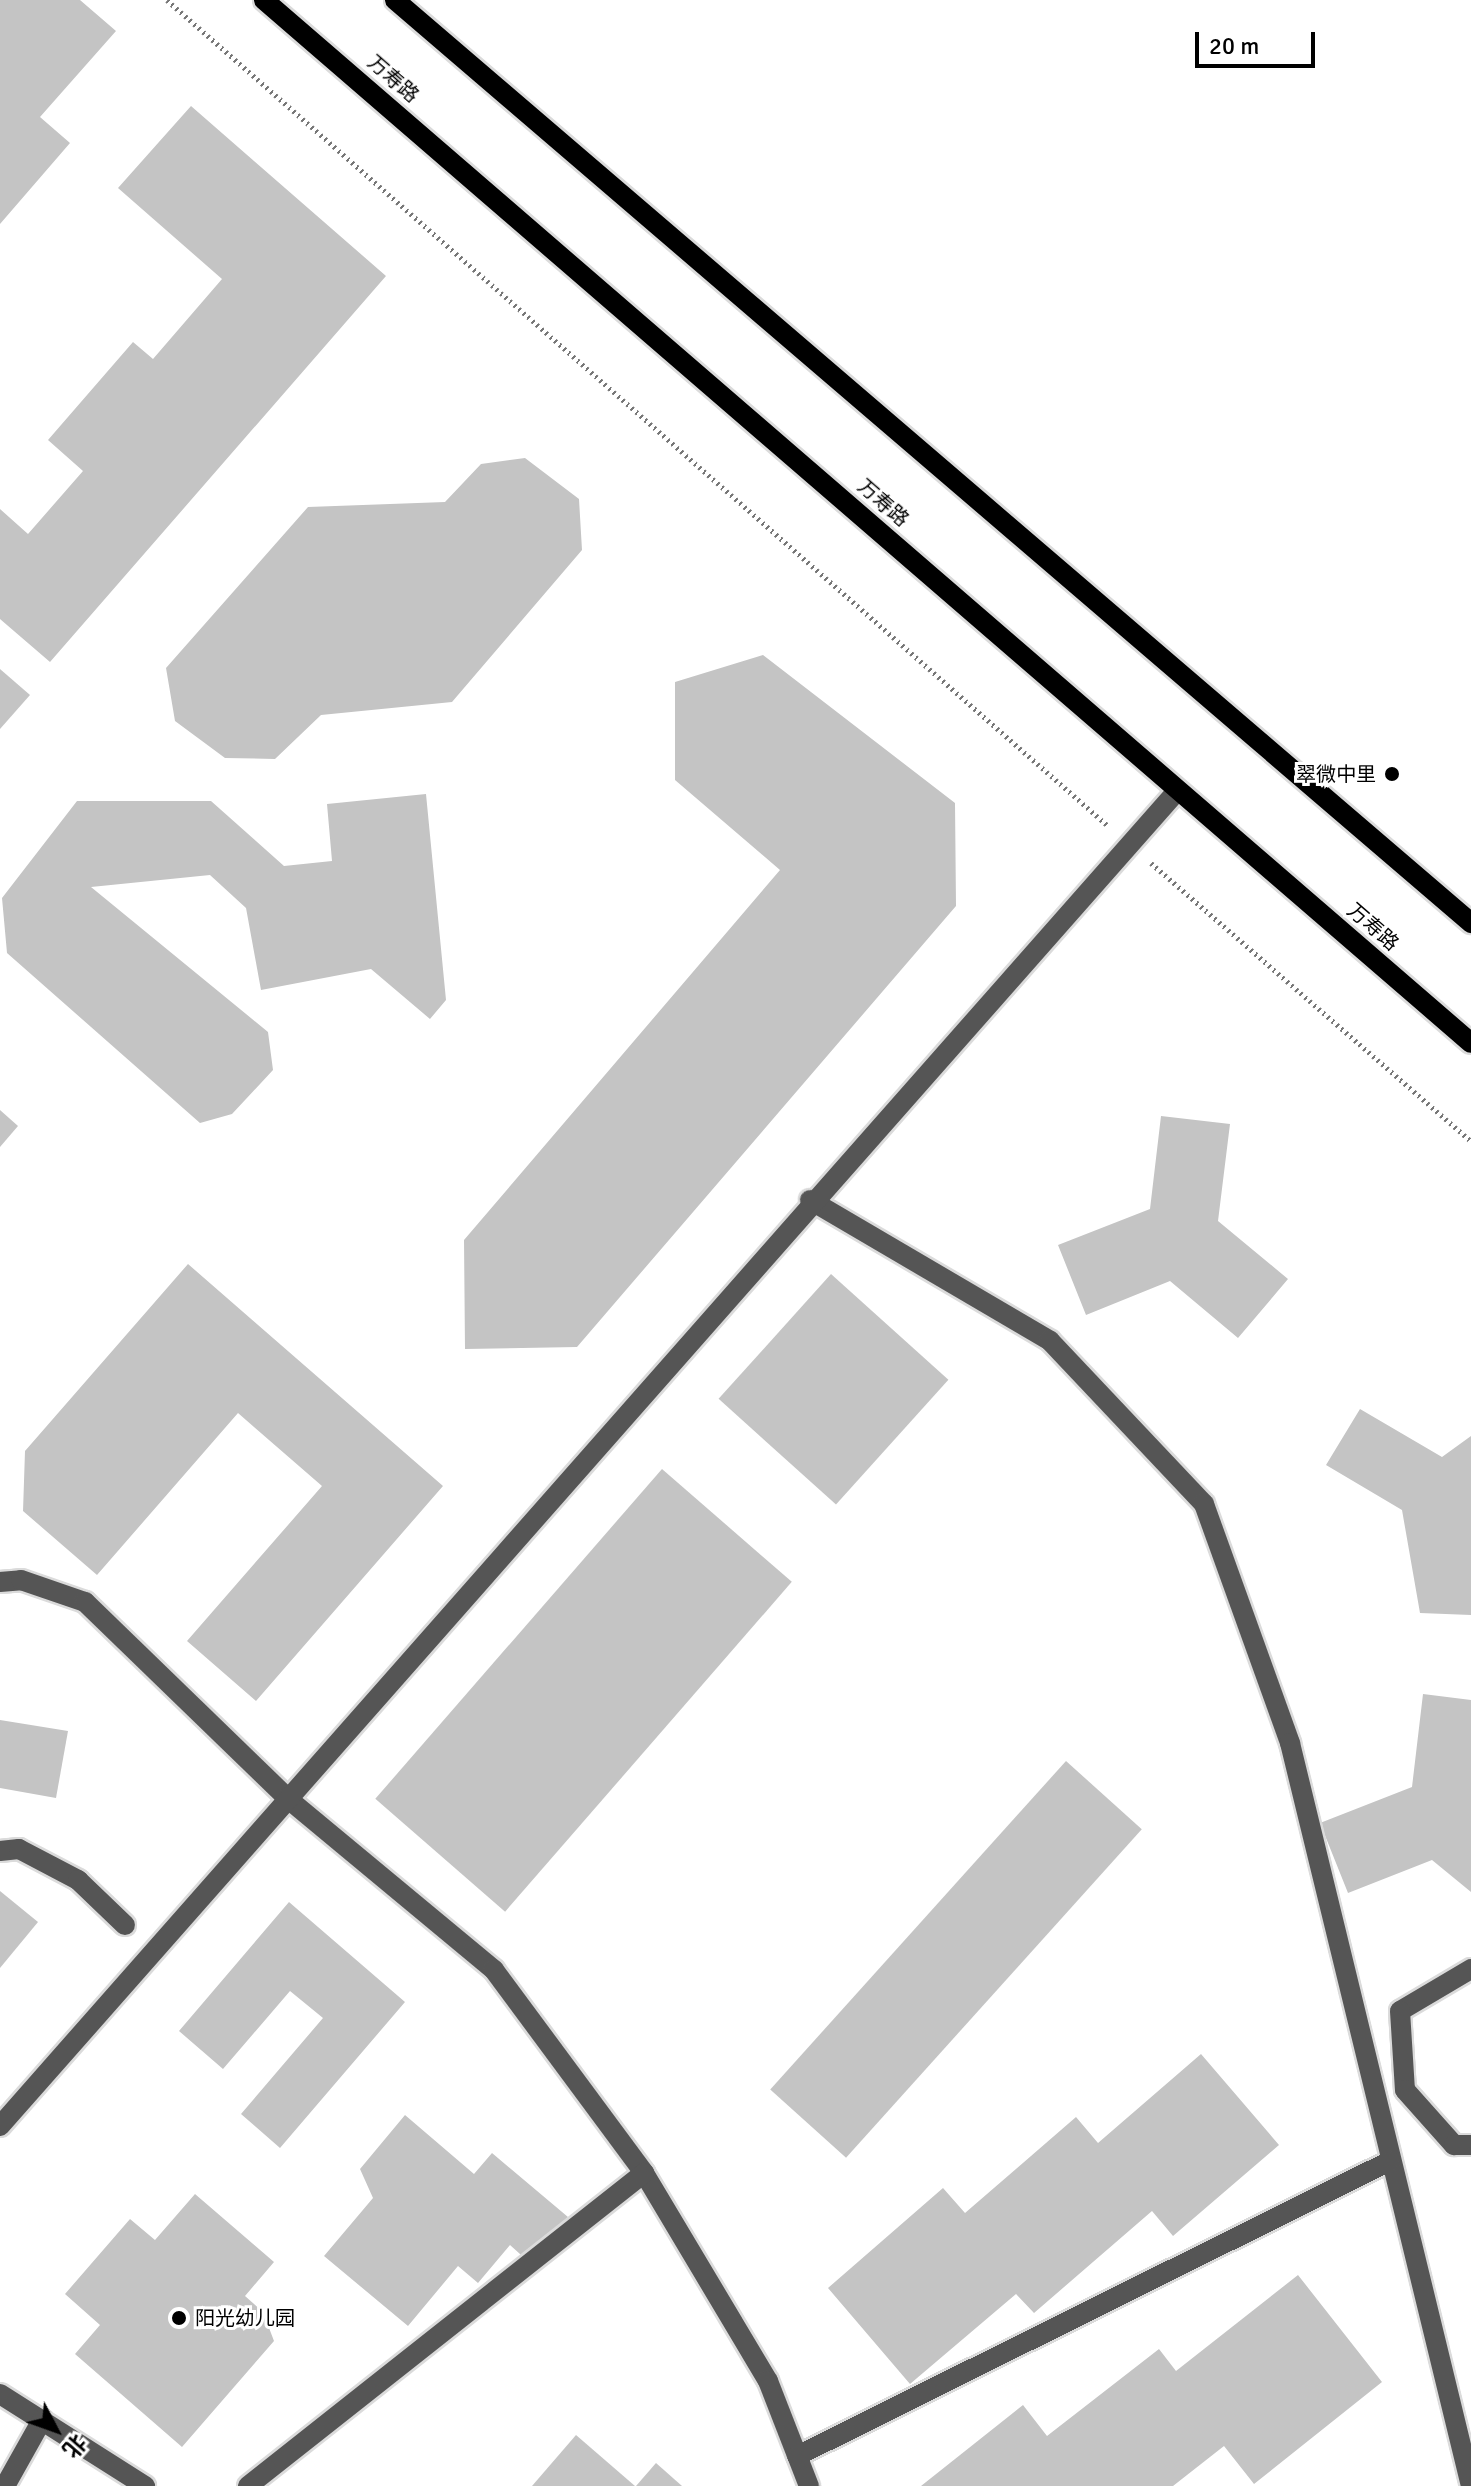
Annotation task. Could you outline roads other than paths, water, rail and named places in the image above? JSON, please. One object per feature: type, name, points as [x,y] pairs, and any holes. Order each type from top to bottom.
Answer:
[{"type":"main road","name":"万寿路","points":[[264,0],[1471,1043]]},
{"type":"main road","points":[[395,0],[1471,923]]},
{"type":"street","points":[[0,2126],[810,1200],[1131,846],[1177,791]]},
{"type":"street","points":[[810,1200],[1050,1341],[1204,1504],[1290,1743],[1471,2486]]},
{"type":"street","points":[[0,1582],[21,1580],[85,1602],[287,1798],[494,1970],[644,2173],[768,2381],[809,2486]]},
{"type":"street","points":[[0,1851],[19,1849],[78,1880],[125,1925]]},
{"type":"street","points":[[1471,1969],[1400,2011],[1405,2090],[1454,2145],[1471,2145]]},
{"type":"street","points":[[797,2456],[1390,2161]]},
{"type":"street","points":[[248,2486],[644,2173]]},
{"type":"street","points":[[0,2394],[145,2486]]},
{"type":"street","points":[[5,2486],[42,2420]]},
{"type":"place","name":"翠微中里","points":[[1392,774]]},
{"type":"place","name":"阳光幼儿园","points":[[179,2318]]}]
